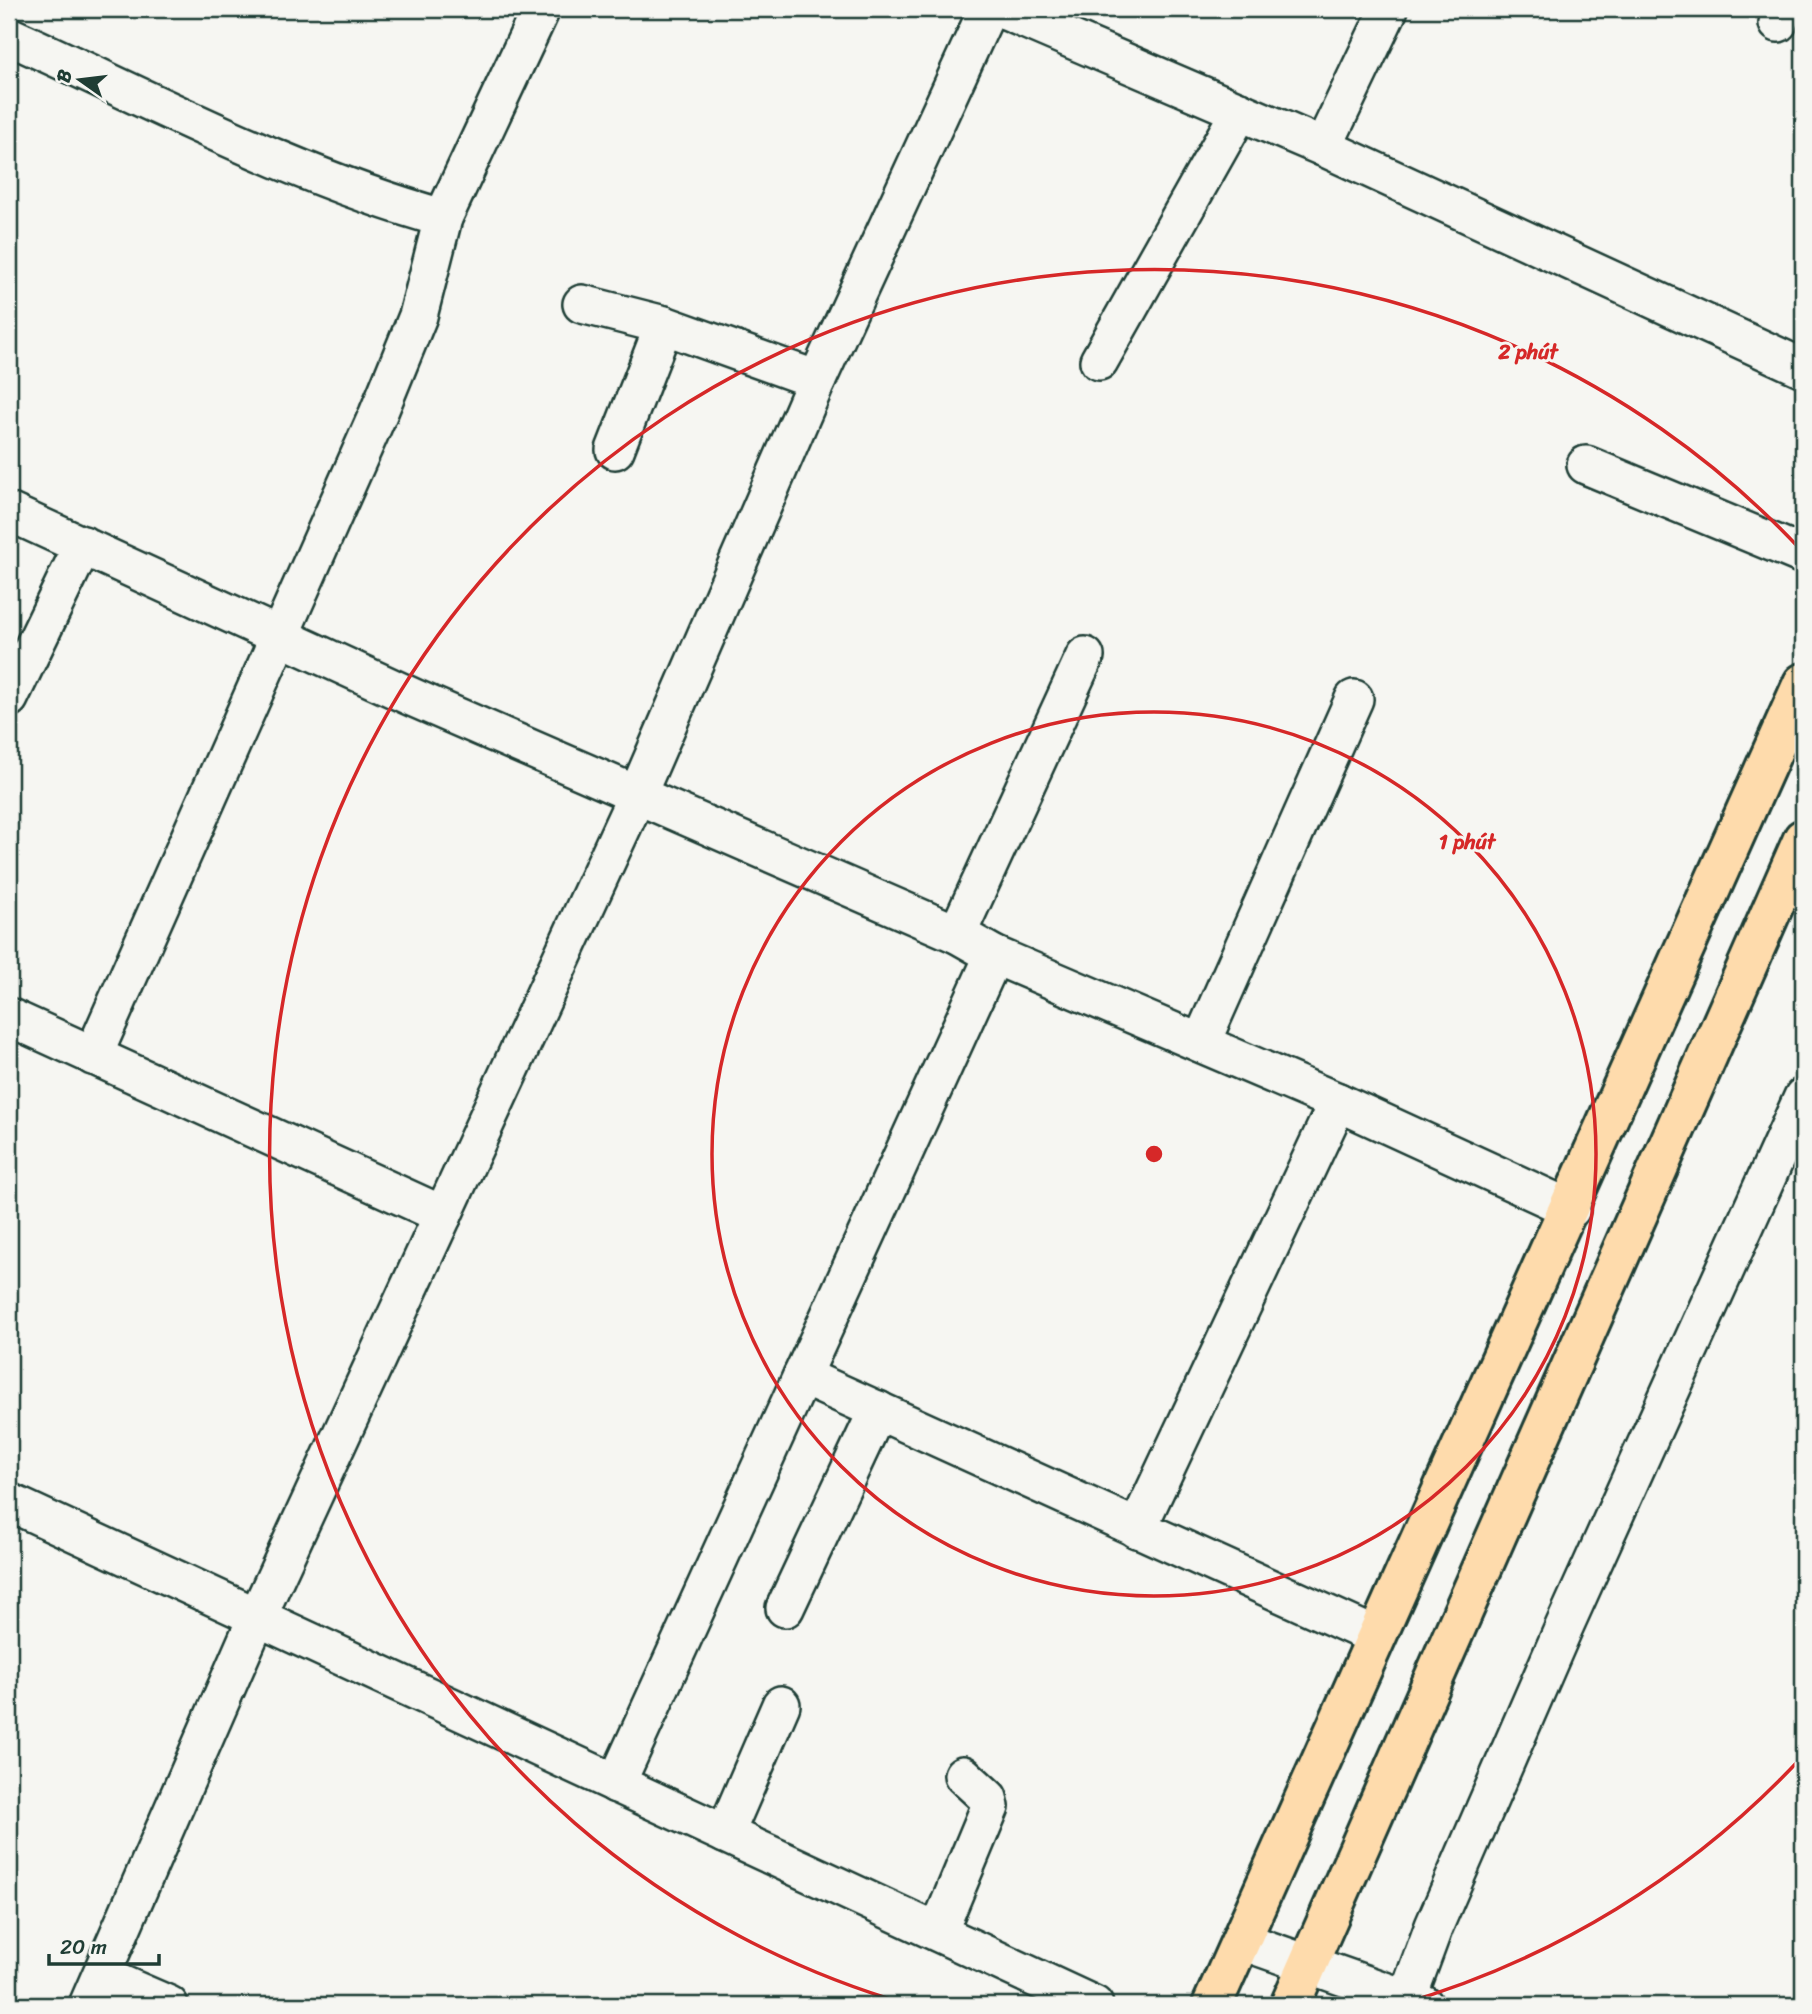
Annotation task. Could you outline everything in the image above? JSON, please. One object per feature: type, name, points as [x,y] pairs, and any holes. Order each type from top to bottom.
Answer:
[{"type":"main road","points":[[1212,2005],[1375,1636],[1571,1209],[1803,683]]},
{"type":"main road","points":[[1290,2005],[1321,1970],[1803,839]]},
{"type":"street","points":[[93,1056],[378,414],[418,316],[443,218],[541,9]]},
{"type":"street","points":[[169,2005],[95,1991],[258,1615],[637,795],[817,380],[988,9]]},
{"type":"street","points":[[1001,9],[1323,147],[1803,368]]},
{"type":"street","points":[[1323,147],[1390,9]]},
{"type":"street","points":[[9,36],[290,162],[398,206],[443,218]]},
{"type":"street","points":[[1099,361],[1240,111]]},
{"type":"street","points":[[582,304],[664,325],[817,380]]},
{"type":"street","points":[[615,450],[664,325]]},
{"type":"street","points":[[1587,465],[1803,555]]},
{"type":"street","points":[[9,512],[279,637],[957,934],[994,955],[1338,1102],[1571,1209]]},
{"type":"street","points":[[9,698],[83,545]]},
{"type":"street","points":[[957,934],[1084,656]]},
{"type":"street","points":[[1201,1043],[1354,698]]},
{"type":"street","points":[[616,1784],[994,955]]},
{"type":"street","points":[[9,1017],[443,1216]]},
{"type":"street","points":[[1242,1941],[1408,1999],[1434,1926],[1564,1627],[1803,1097]]},
{"type":"street","points":[[1137,1529],[1338,1102]]},
{"type":"street","points":[[802,1376],[1375,1636]]},
{"type":"street","points":[[785,1608],[878,1410]]},
{"type":"street","points":[[9,1502],[258,1615],[1094,2005]]},
{"type":"street","points":[[725,1834],[781,1705]]},
{"type":"street","points":[[938,1932],[990,1807],[988,1798],[963,1775]]}]
